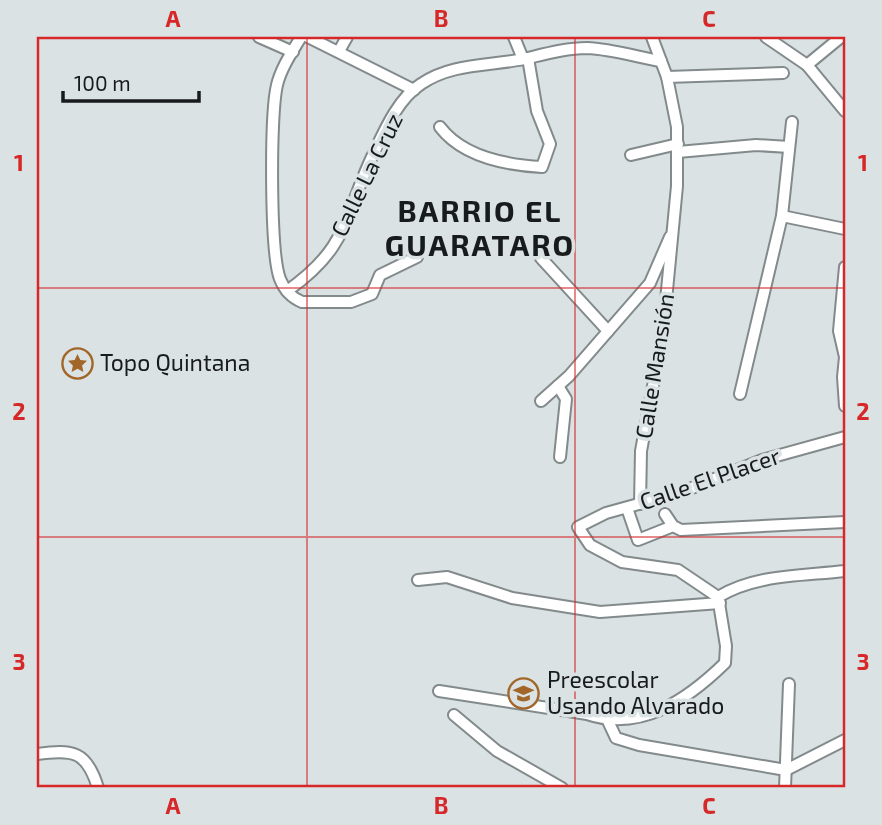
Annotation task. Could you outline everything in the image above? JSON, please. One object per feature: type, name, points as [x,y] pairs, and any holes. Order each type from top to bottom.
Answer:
[{"type":"street","points":[[259,37],[293,52]]},
{"type":"street","points":[[301,37],[277,84],[272,144],[275,258],[279,278],[296,300],[309,303],[352,302],[372,294],[380,275],[417,257]]},
{"type":"street","points":[[308,37],[414,90]]},
{"type":"street","points":[[339,51],[347,37]]},
{"type":"street","points":[[440,127],[453,143],[512,165],[542,167],[550,144],[537,111],[526,58],[514,37]]},
{"type":"street","name":"Calle Mansión","points":[[639,504],[641,451],[663,332],[674,228],[678,148],[667,77],[652,37]]},
{"type":"street","points":[[766,37],[807,65],[845,111]]},
{"type":"street","points":[[807,65],[841,37]]},
{"type":"street","name":"Calle La Cruz","points":[[287,291],[317,268],[338,239],[349,219],[379,143],[399,107],[414,90],[430,79],[454,70],[585,48],[661,61]]},
{"type":"street","points":[[667,77],[783,73]]},
{"type":"street","points":[[740,394],[782,216],[792,122]]},
{"type":"street","points":[[631,155],[678,148],[756,145],[789,147]]},
{"type":"street","points":[[782,216],[845,229]]},
{"type":"street","points":[[541,401],[558,386],[650,283],[674,228]]},
{"type":"street","points":[[541,258],[608,331]]},
{"type":"street","points":[[845,267],[839,314],[840,339],[845,357],[845,406]]},
{"type":"street","points":[[558,386],[566,399],[559,457]]},
{"type":"street","name":"Calle El Placer","points":[[719,600],[678,570],[622,562],[590,545],[578,527],[606,513],[682,492],[762,460],[845,437]]},
{"type":"street","points":[[627,508],[638,540],[673,526]]},
{"type":"street","points":[[665,514],[673,526],[689,531],[845,522]]},
{"type":"street","points":[[418,580],[447,577],[512,598],[600,612],[719,600],[739,584],[845,571]]},
{"type":"street","points":[[439,691],[587,714],[608,721],[655,714],[694,689],[725,663],[726,646],[719,600]]},
{"type":"street","points":[[785,788],[789,684]]},
{"type":"street","points":[[454,715],[497,751],[562,788]]},
{"type":"street","points":[[608,721],[616,737],[639,746],[786,769],[845,740]]},
{"type":"street","points":[[37,754],[57,752],[80,755],[88,763],[98,788]]},
{"type":"place","name":"Topo Quintana","points":[[77,363]]},
{"type":"place","name":"Preescolar Usando Alvarado","points":[[524,693]]},
{"type":"district","name":"BARRIO EL GUARATARO","points":[[480,229]]}]
